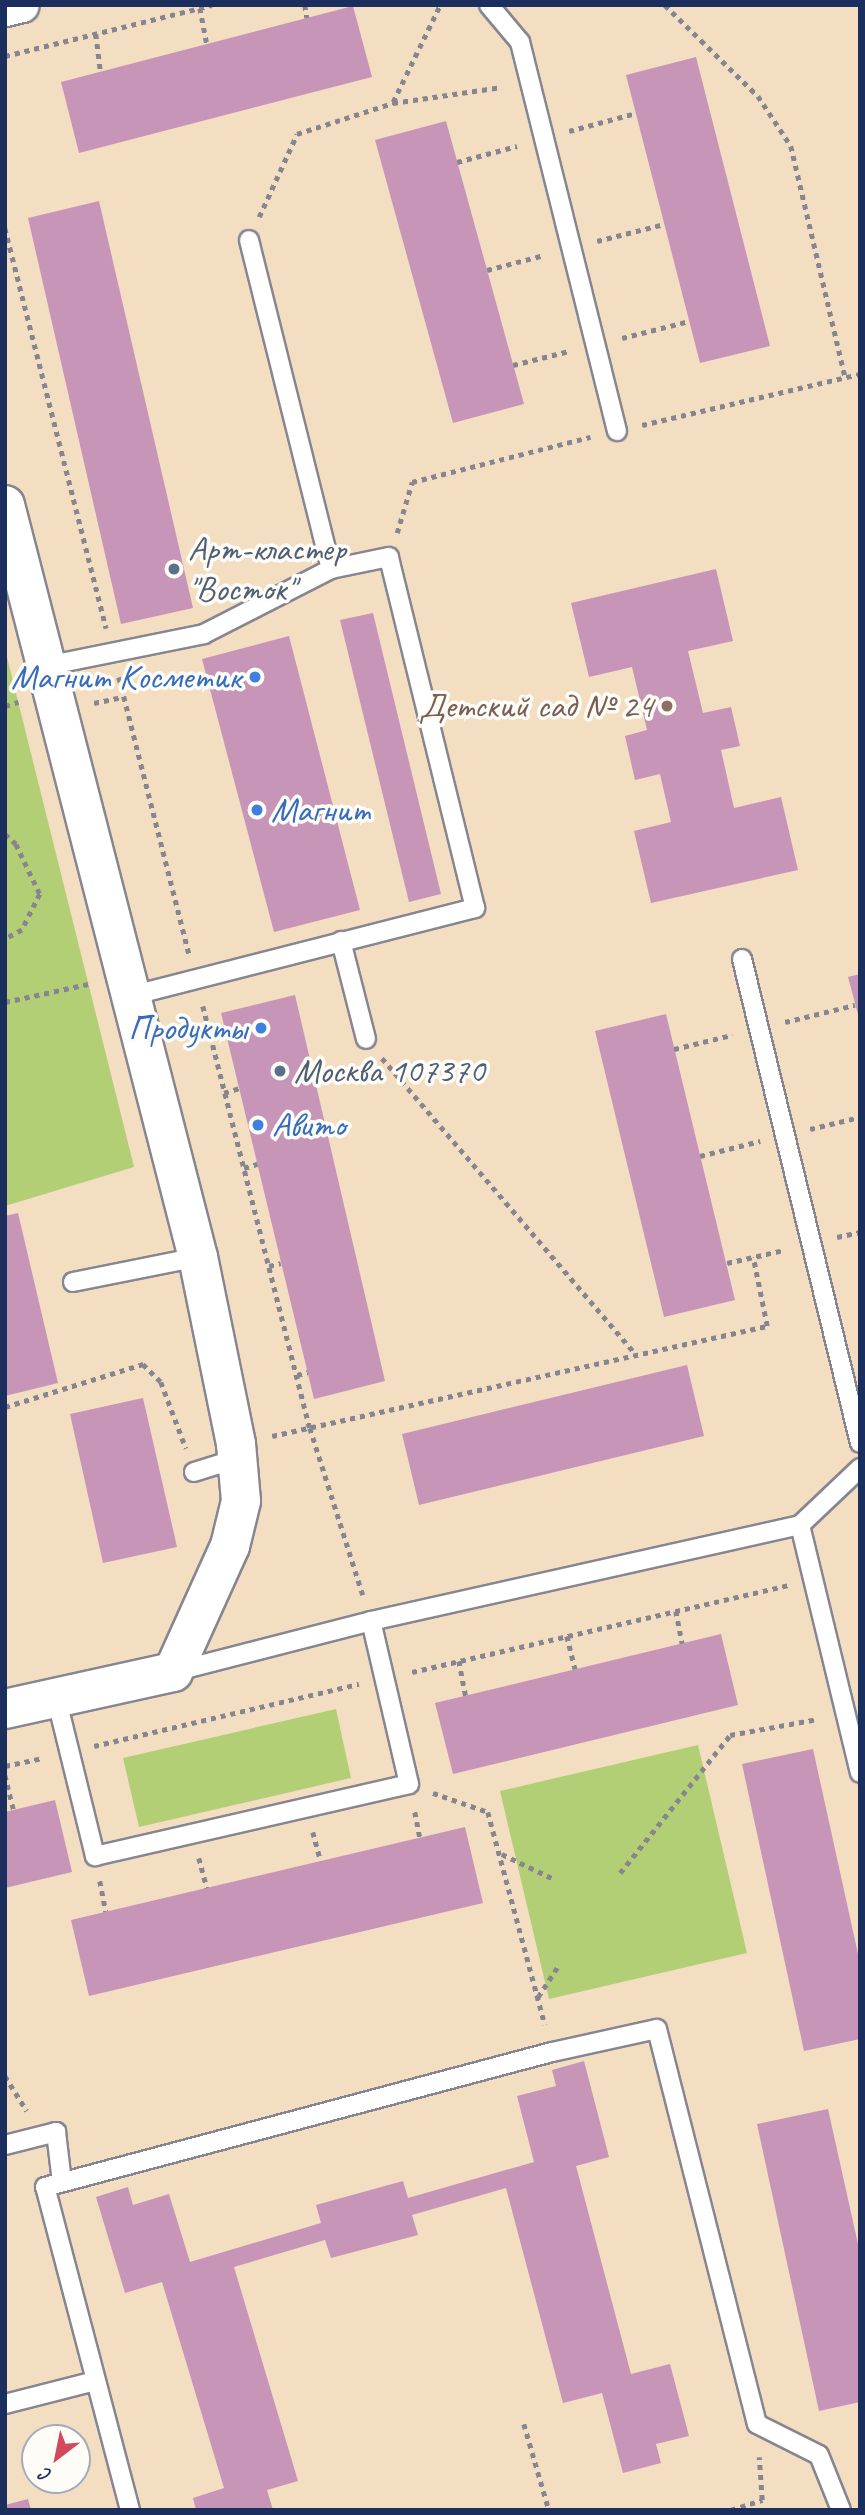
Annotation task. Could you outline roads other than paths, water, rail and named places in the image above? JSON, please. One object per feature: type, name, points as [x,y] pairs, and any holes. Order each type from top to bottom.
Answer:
[{"type":"street","points":[[5,9],[22,5]]},
{"type":"street","points":[[5,505],[46,666],[118,989],[198,1257],[238,1451],[241,1501],[230,1546],[173,1672],[5,1709]]},
{"type":"lane","points":[[489,5],[520,42],[617,431]]},
{"type":"lane","points":[[249,240],[331,569]]},
{"type":"lane","points":[[46,666],[204,634],[331,569],[389,557],[475,908],[196,979],[118,989]]},
{"type":"lane","points":[[341,941],[366,1039]]},
{"type":"lane","points":[[742,959],[860,1443]]},
{"type":"lane","points":[[73,1282],[198,1257]]},
{"type":"lane","points":[[194,1472],[238,1451]]},
{"type":"lane","points":[[173,1672],[371,1621],[800,1524],[860,1468]]},
{"type":"lane","points":[[800,1524],[860,1773]]},
{"type":"lane","points":[[56,1697],[95,1856],[410,1784],[371,1621]]},
{"type":"lane","points":[[130,2510],[45,2187],[552,2052],[657,2029],[757,2424],[819,2455],[841,2510]]},
{"type":"lane","points":[[5,2146],[56,2132],[62,2182]]},
{"type":"lane","points":[[5,2404],[95,2381]]},
{"type":"place","name":"Арт-кластер \"Восток\"","points":[[174,569]]},
{"type":"place","name":"Магнит Косметик","points":[[255,677]]},
{"type":"place","name":"Детский сад № 24","points":[[667,706]]},
{"type":"place","name":"Магнит","points":[[257,810]]},
{"type":"place","name":"Продукты","points":[[261,1028]]},
{"type":"place","name":"Москва 107370","points":[[280,1071]]},
{"type":"place","name":"Авито","points":[[258,1125]]}]
